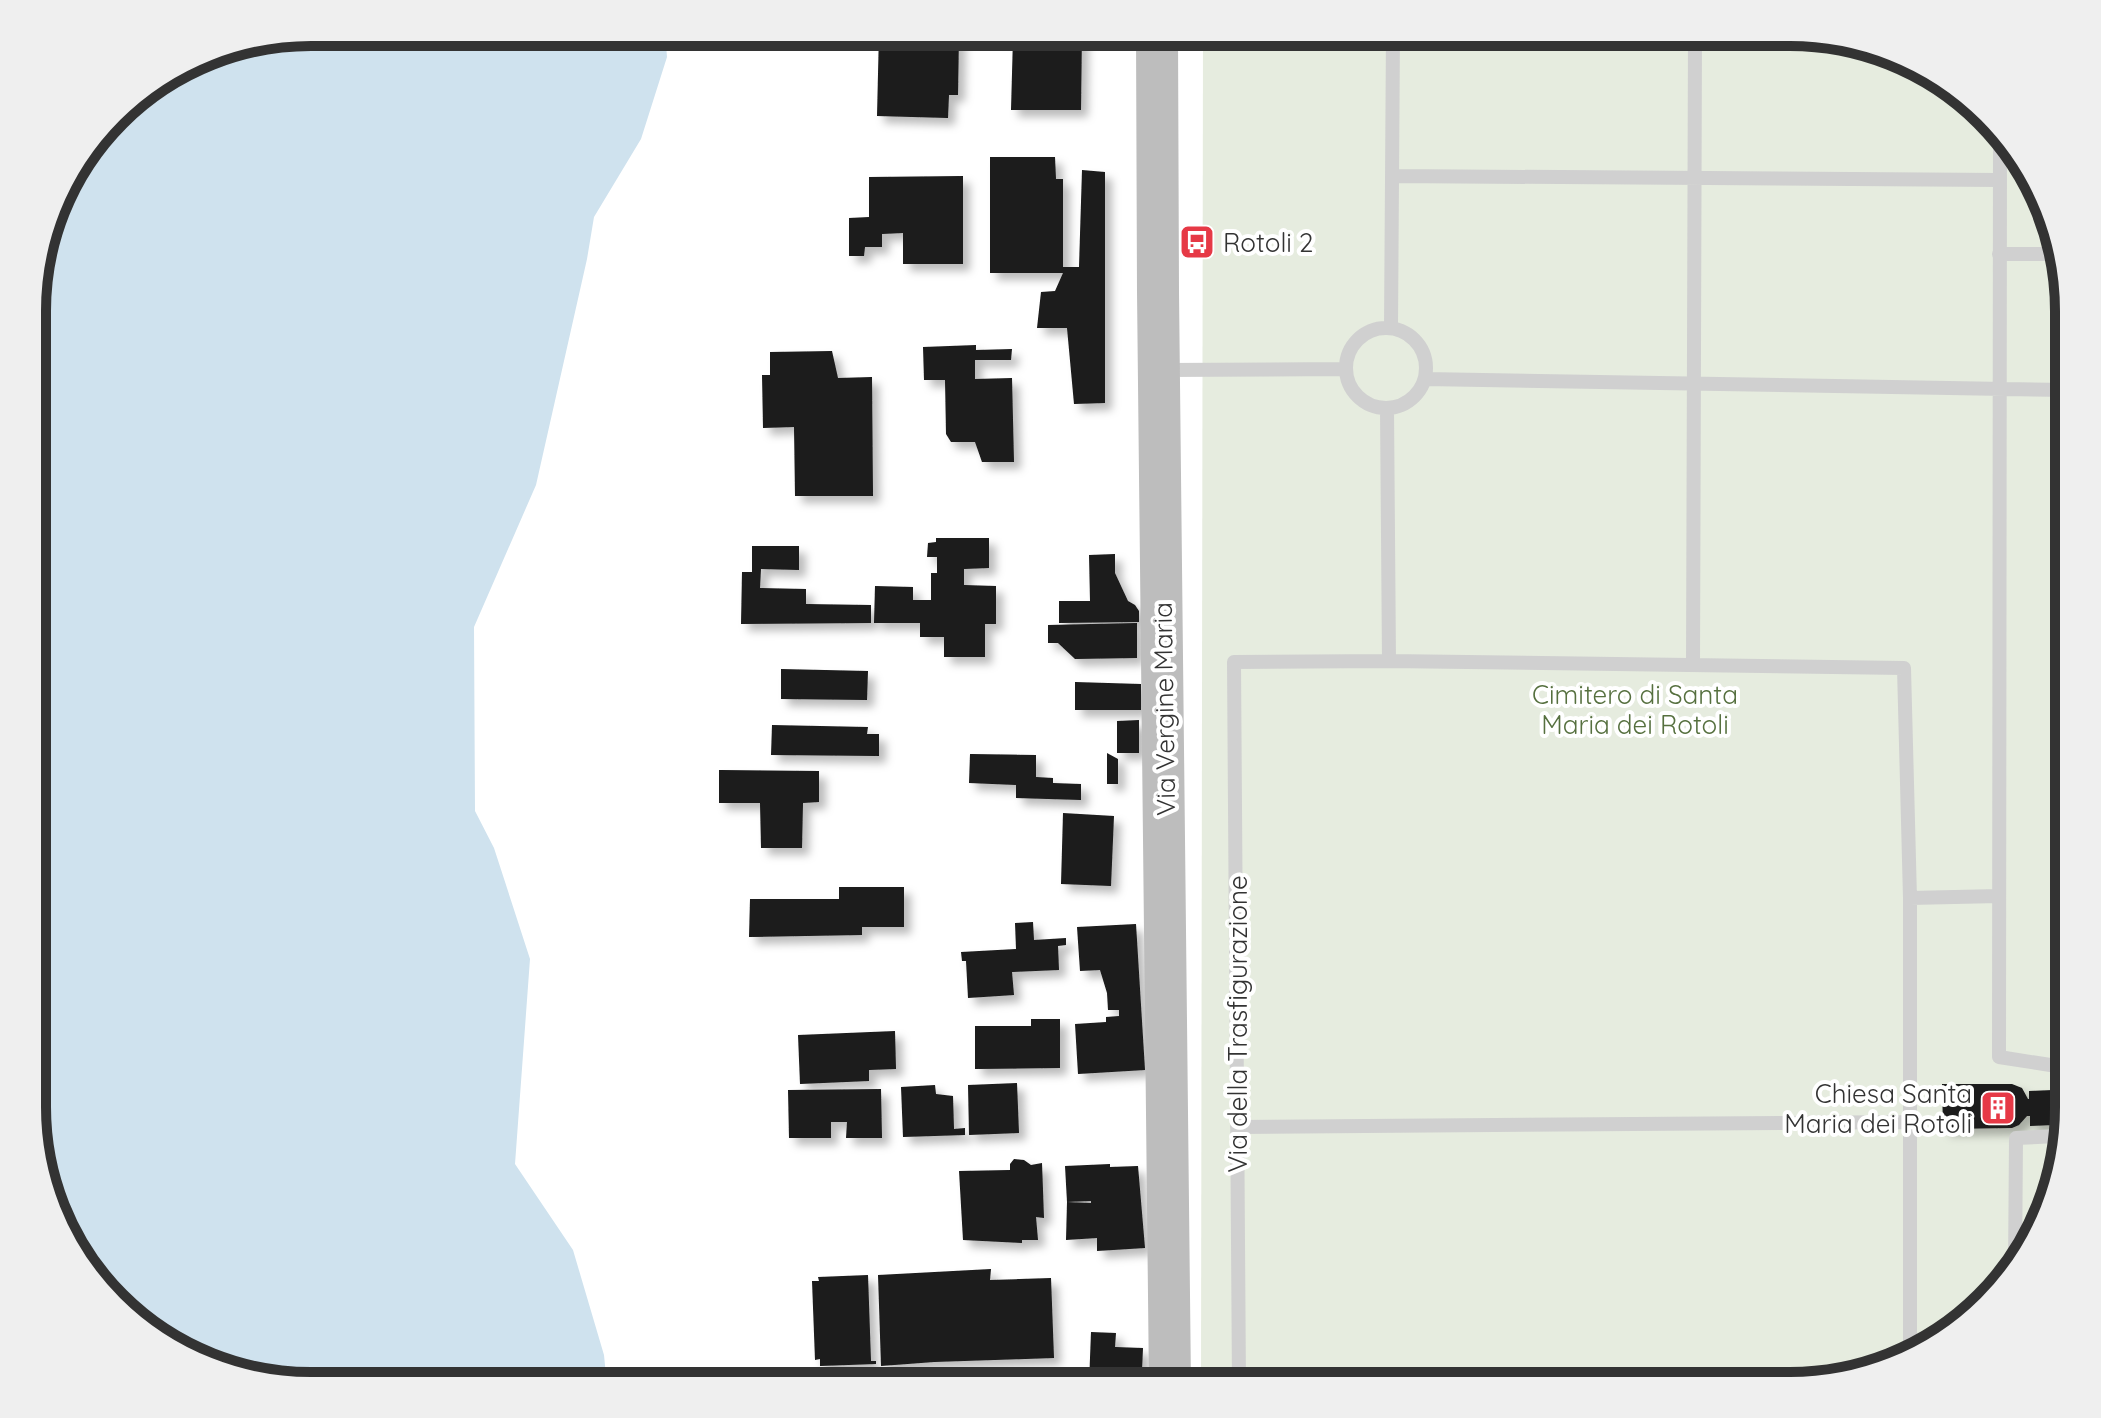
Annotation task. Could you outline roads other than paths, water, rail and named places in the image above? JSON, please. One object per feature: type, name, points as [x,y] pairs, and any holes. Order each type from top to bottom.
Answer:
[{"type":"main road","name":"Via Vergine Maria","points":[[1157,47],[1170,1372]]},
{"type":"lane","points":[[1391,328],[1393,47]]},
{"type":"lane","points":[[1693,665],[1695,47]]},
{"type":"lane","points":[[2000,150],[1999,1057],[2054,1068]]},
{"type":"lane","points":[[1392,176],[1999,180]]},
{"type":"lane","points":[[1999,254],[2049,254]]},
{"type":"lane","points":[[1377,328],[1404,332],[1415,340],[1423,352],[1426,365],[1420,390],[1411,400],[1387,409],[1363,401],[1348,382],[1345,369],[1347,355],[1354,343],[1377,328]]},
{"type":"lane","points":[[1159,371],[1345,369]]},
{"type":"lane","points":[[1425,379],[2054,390]]},
{"type":"lane","points":[[1387,409],[1389,661],[1904,668],[1910,898],[1910,1343]]},
{"type":"lane","name":"Via della Trasfigurazione","points":[[1239,1372],[1234,662],[1389,661]]},
{"type":"lane","points":[[1910,898],[1999,896]]},
{"type":"lane","points":[[1237,1127],[1910,1122]]},
{"type":"lane","points":[[2021,1234],[2016,1138],[2053,1136]]},
{"type":"water","points":[[311,46],[666,46],[667,57],[641,139],[594,217],[536,485],[474,627],[475,811],[494,848],[530,959],[515,1164],[573,1250],[604,1355],[606,1371],[294,1371],[243,1363],[210,1352],[179,1336],[150,1317],[124,1294],[91,1254],[60,1192],[51,1159],[47,1124],[48,277],[66,210],[82,179],[112,136],[136,112],[179,82],[210,66],[243,55],[277,48]]},
{"type":"place","name":"Rotoli 2","points":[[1197,242]]},
{"type":"place","name":"Chiesa Santa Maria dei Rotoli","points":[[1998,1108]]},
{"type":"park label","name":"Cimitero di Santa Maria dei Rotoli","points":[[1635,709]]}]
